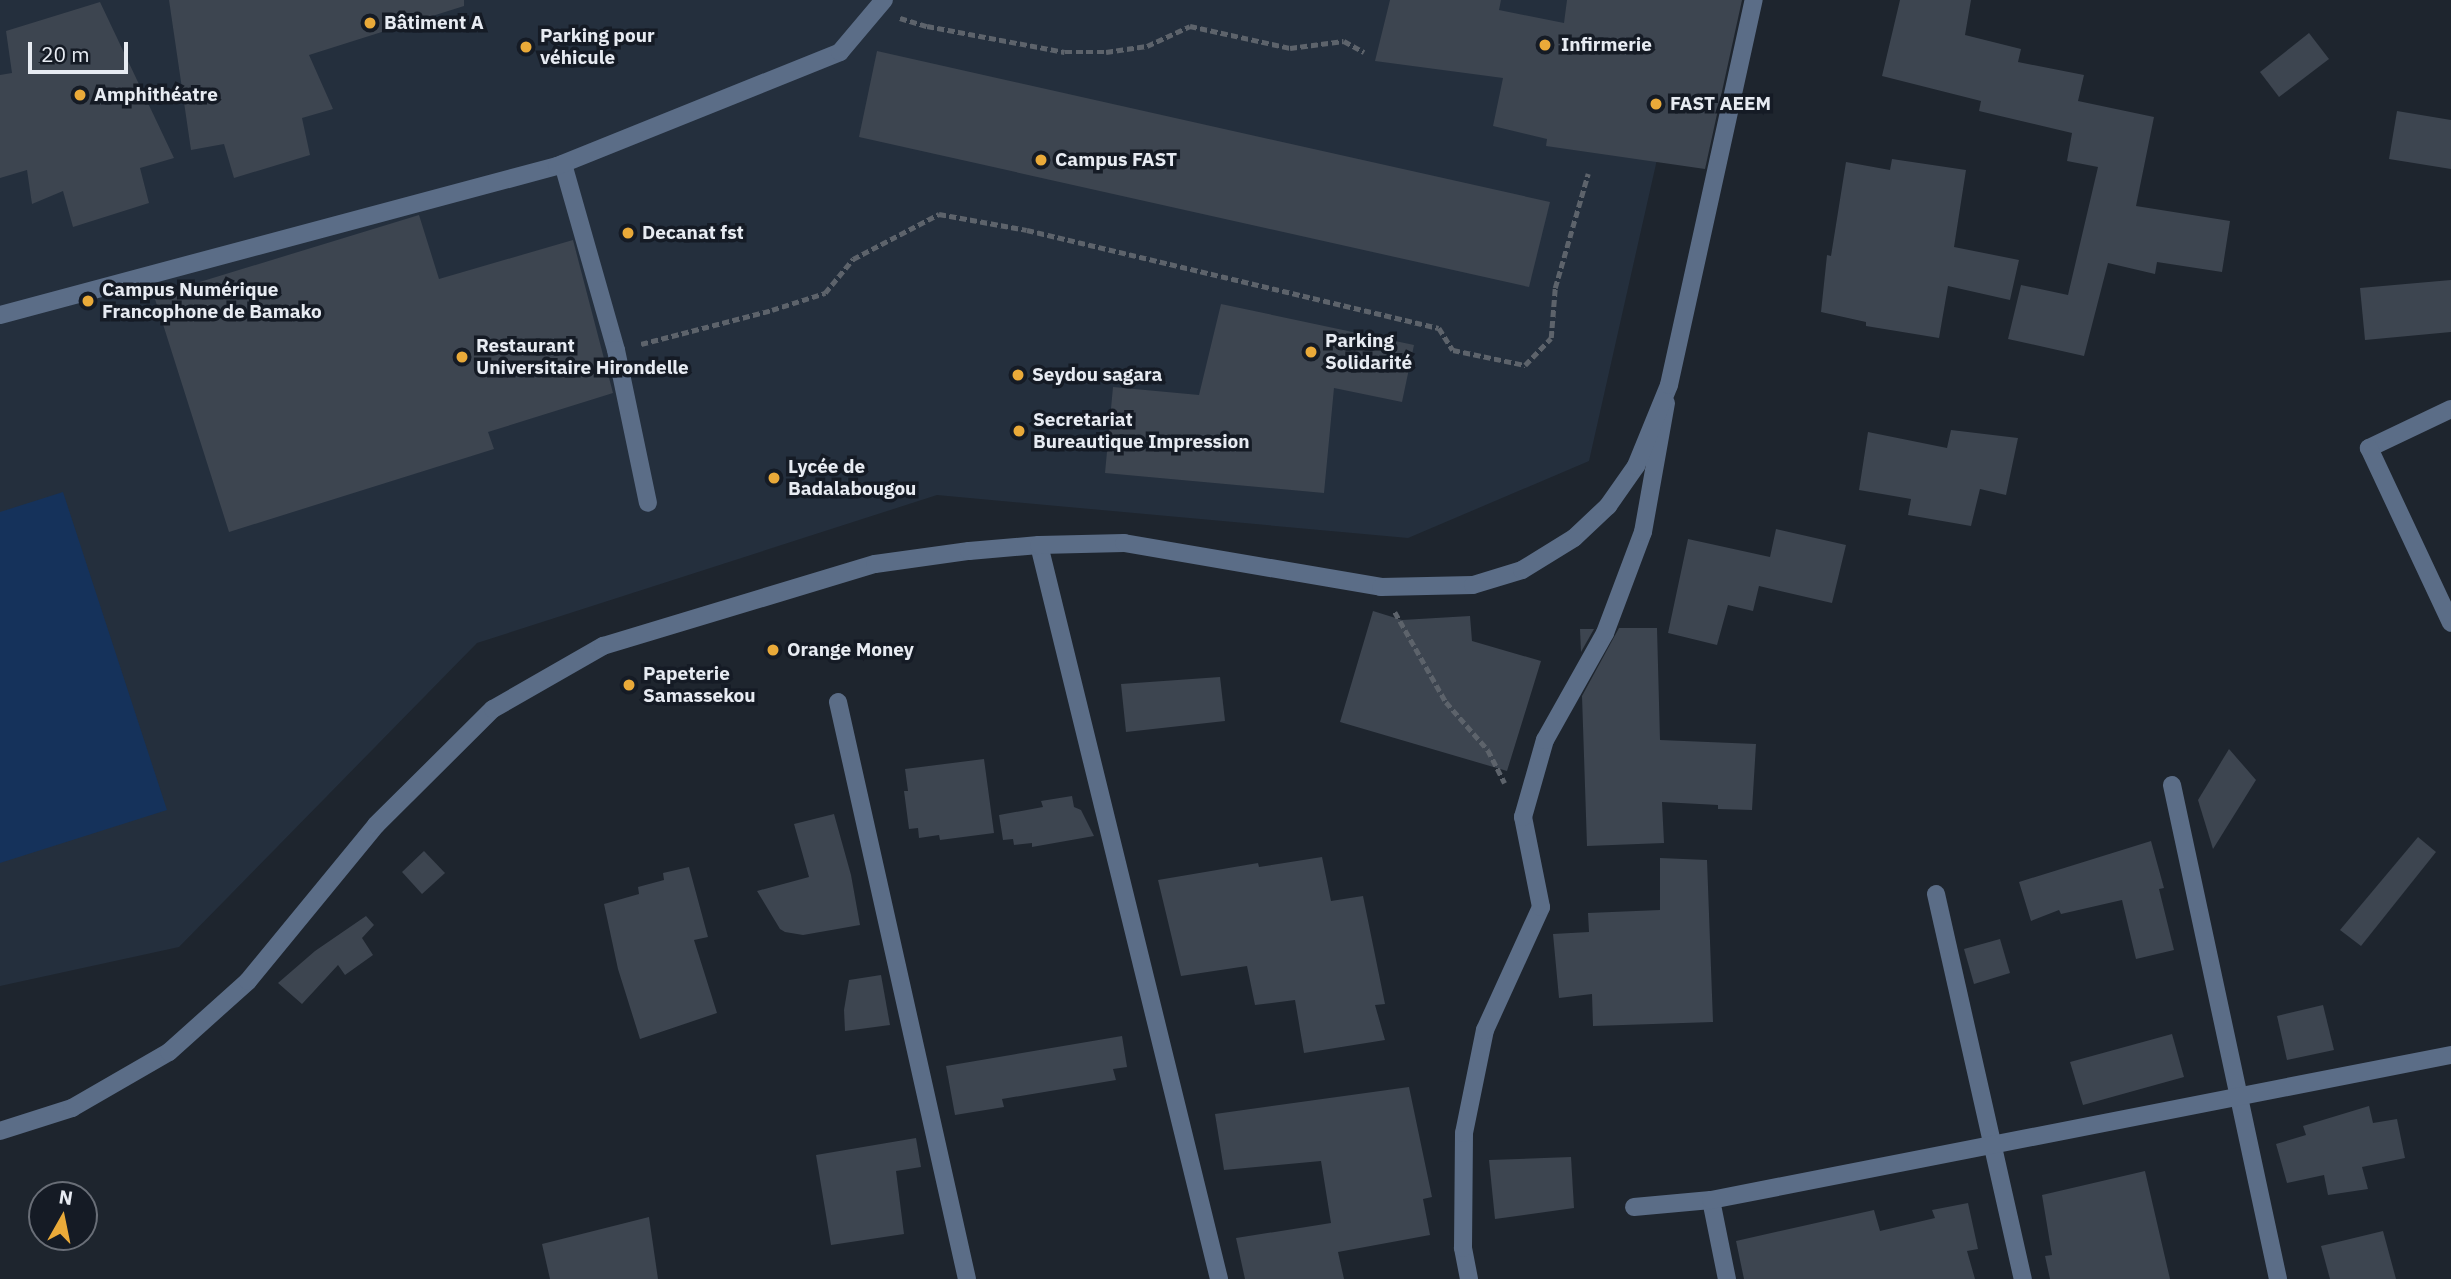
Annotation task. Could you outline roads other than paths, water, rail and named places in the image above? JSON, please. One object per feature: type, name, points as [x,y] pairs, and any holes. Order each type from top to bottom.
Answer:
[{"type":"street","points":[[1469,1279],[1463,1248],[1464,1133],[1485,1030],[1541,907],[1523,817],[1545,740],[1605,633],[1643,532],[1669,385],[1754,0]]},
{"type":"street","points":[[0,315],[564,164],[840,52],[881,5]]},
{"type":"street","points":[[564,164],[616,349],[648,503]]},
{"type":"street","points":[[0,1131],[72,1108],[169,1052],[248,981],[376,825],[493,709],[603,646],[875,564],[1039,545],[1124,543],[1381,587],[1474,585],[1522,570],[1574,538],[1608,506],[1636,466],[1669,385]]},
{"type":"street","points":[[2451,409],[2370,449],[2451,624]]},
{"type":"street","points":[[1039,545],[1219,1279]]},
{"type":"street","points":[[838,702],[967,1279]]},
{"type":"street","points":[[2172,785],[2278,1279]]},
{"type":"street","points":[[1936,894],[2023,1279]]},
{"type":"street","points":[[1634,1207],[1711,1200],[2451,1055]]},
{"type":"street","points":[[1711,1200],[1727,1279]]},
{"type":"place","name":"Bâtiment A","points":[[370,23]]},
{"type":"place","name":"Infirmerie","points":[[1545,45]]},
{"type":"place","name":"Parking pour véhicule","points":[[526,47]]},
{"type":"place","name":"Amphithéatre","points":[[80,95]]},
{"type":"place","name":"FAST AEEM","points":[[1656,104]]},
{"type":"place","name":"Campus FAST","points":[[1041,160]]},
{"type":"place","name":"Decanat fst","points":[[628,233]]},
{"type":"place","name":"Campus Numérique Francophone de Bamako","points":[[88,301]]},
{"type":"place","name":"Parking Solidarité","points":[[1311,352]]},
{"type":"place","name":"Restaurant Universitaire Hirondelle","points":[[462,357]]},
{"type":"place","name":"Seydou sagara","points":[[1018,375]]},
{"type":"place","name":"Secretariat Bureautique Impression","points":[[1019,431]]},
{"type":"place","name":"Lycée de Badalabougou","points":[[774,478]]},
{"type":"place","name":"Orange Money","points":[[773,650]]},
{"type":"place","name":"Papeterie Samassekou","points":[[629,685]]}]
